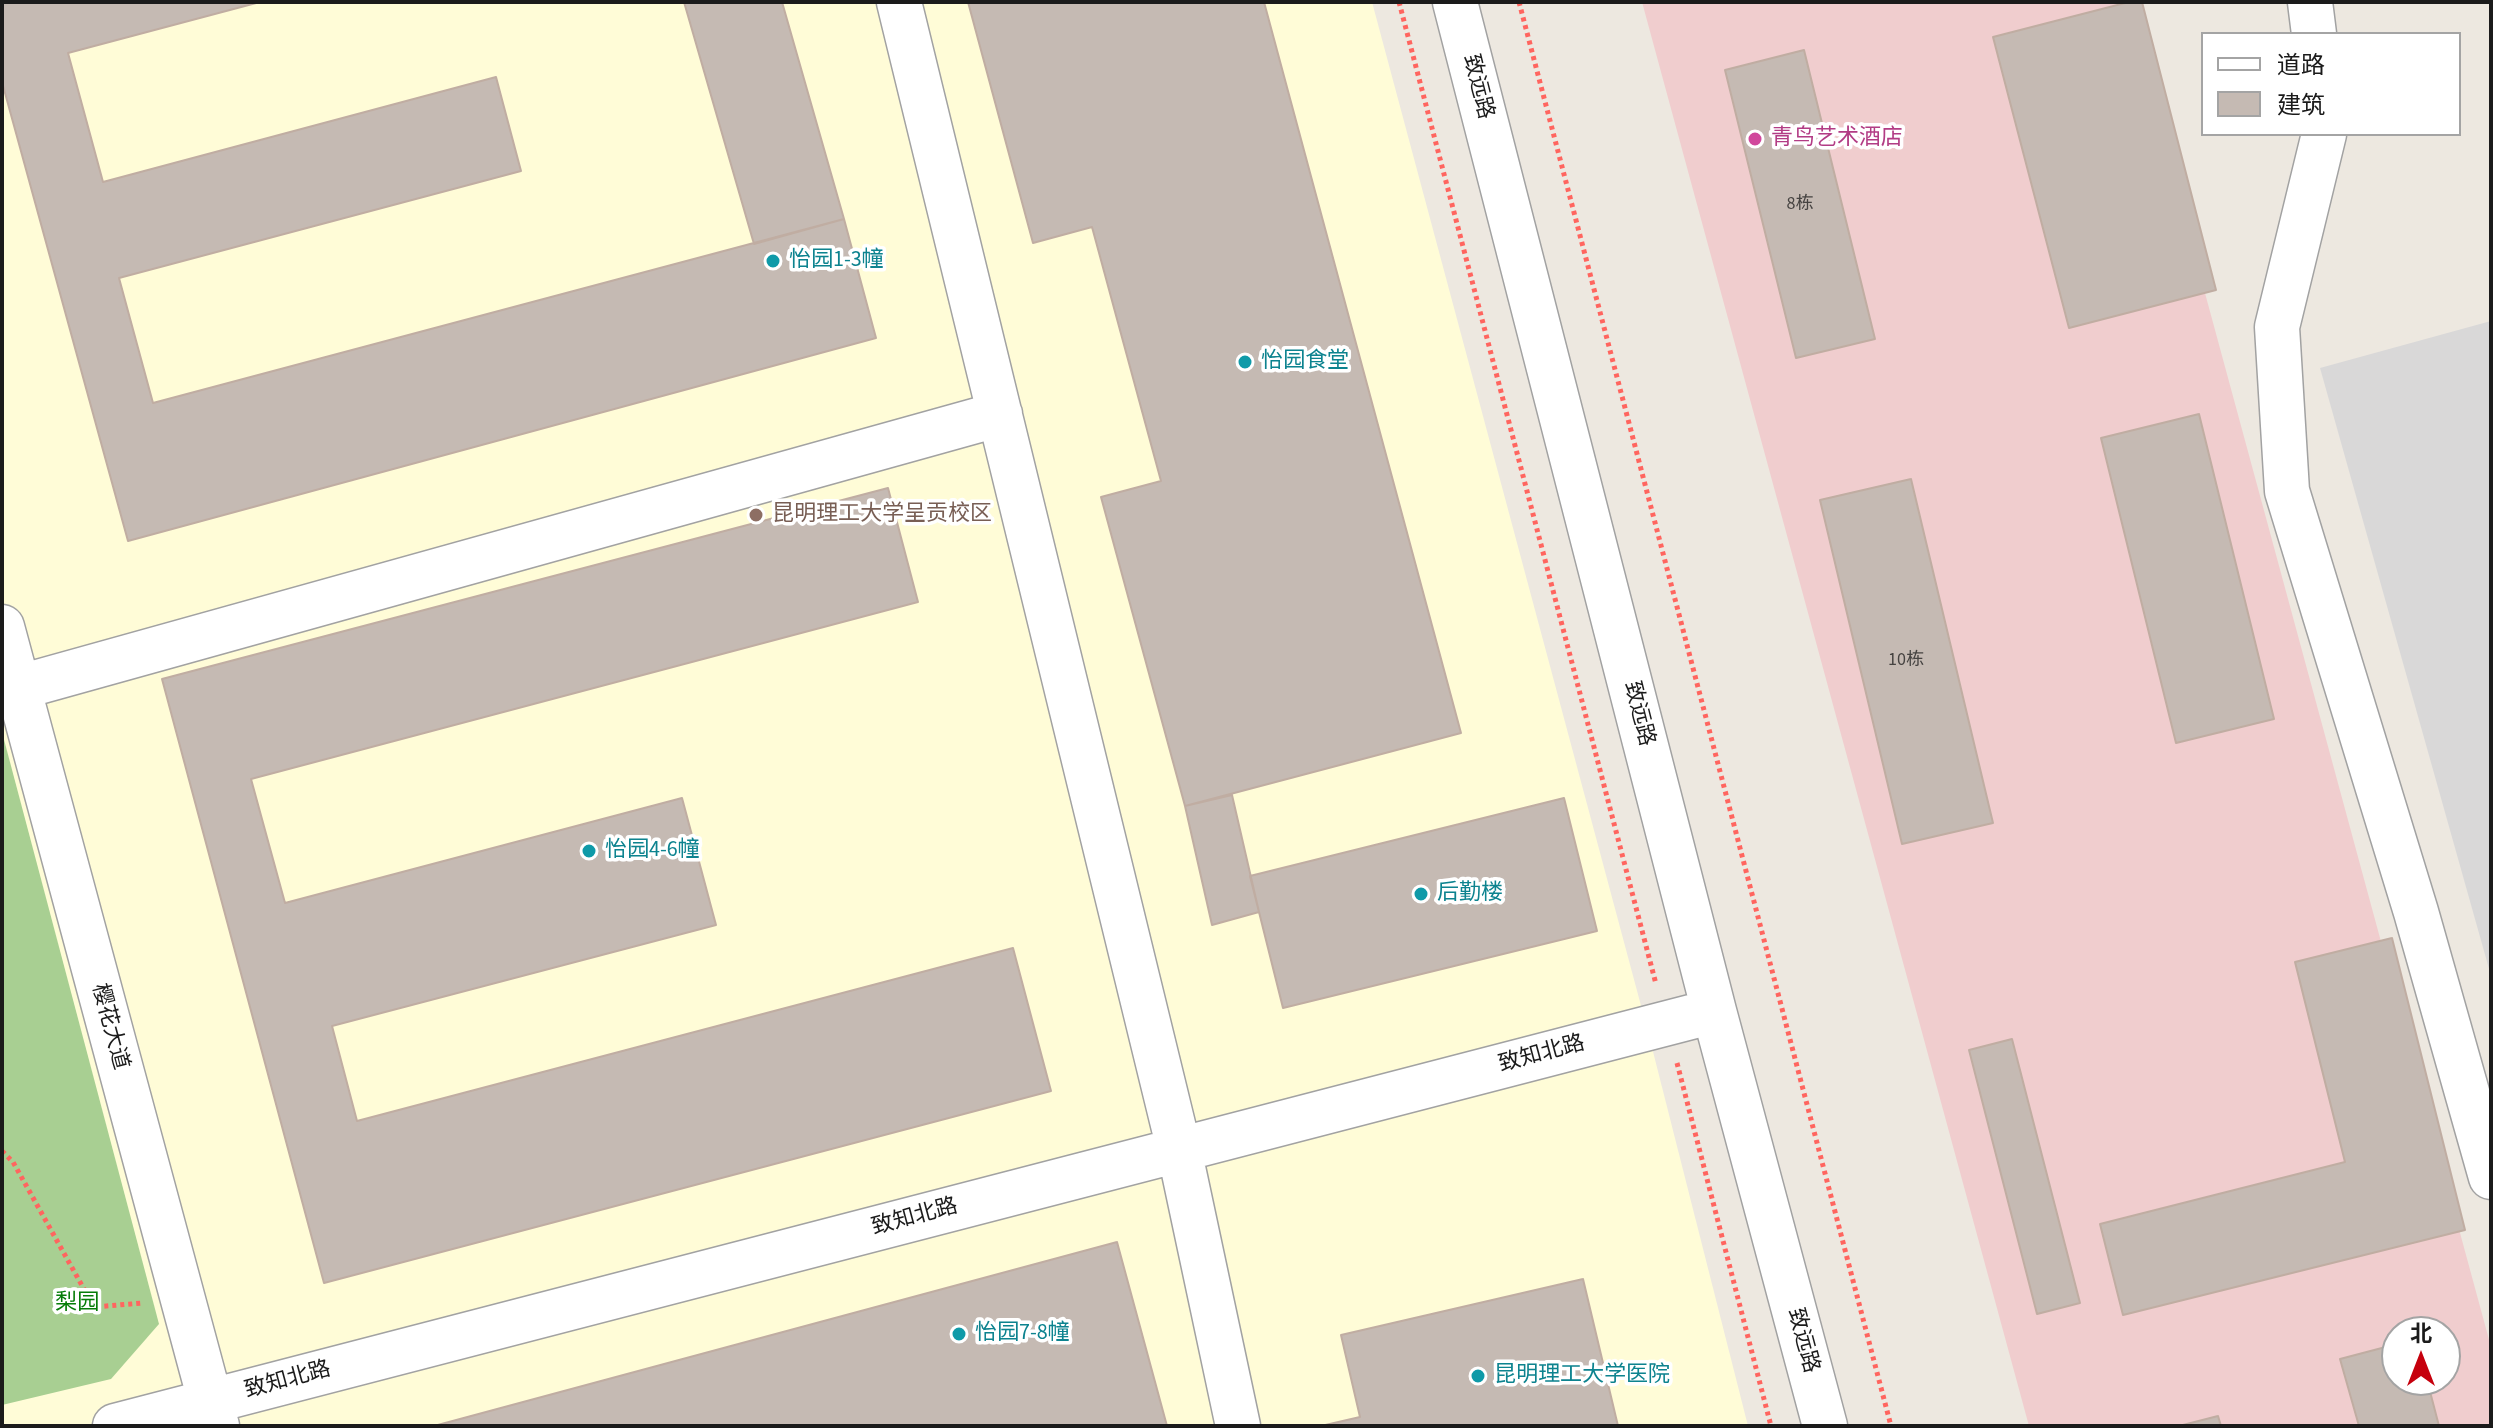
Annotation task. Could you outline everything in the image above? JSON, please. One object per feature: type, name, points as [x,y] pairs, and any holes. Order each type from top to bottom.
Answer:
[{"type":"street","points":[[899,2],[1179,1149],[1238,1426]]},
{"type":"street","name":"致远路","points":[[1455,2],[1714,1011],[1825,1426]]},
{"type":"street","points":[[2310,2],[2314,32]]},
{"type":"street","points":[[2324,136],[2277,327],[2287,491],[2416,912],[2491,1177]]},
{"type":"street","points":[[10,690],[1000,414]]},
{"type":"street","name":"樱花大道","points":[[2,627],[10,690],[213,1414]]},
{"type":"street","name":"致知北路","points":[[115,1426],[213,1414],[1179,1149],[1714,1011]]},
{"type":"path","points":[[1399,2],[1771,1426]]},
{"type":"path","points":[[1519,2],[1891,1426]]},
{"type":"path","points":[[2,1151],[13,1162],[94,1307],[182,1300]]},
{"type":"shaded area","name":"昆明理工大学呈贡校区","points":[[2,2],[1372,2],[1647,1028],[1748,1426],[2,1426]]},
{"type":"shaded area","points":[[1642,2],[2126,2],[2491,1347],[2491,1426],[2029,1426]]},
{"type":"shaded area","points":[[2491,321],[2491,976],[2320,368]]},
{"type":"green space","name":"梨园","points":[[2,732],[159,1324],[111,1379],[2,1405]]},
{"type":"building","name":"怡园1-3幢","points":[[2,2],[260,2],[68,53],[103,182],[496,77],[521,171],[119,278],[153,403],[844,219],[876,338],[128,541],[2,82]]},
{"type":"building","points":[[684,2],[782,2],[844,219],[754,244]]},
{"type":"building","name":"怡园食堂","points":[[968,2],[1264,2],[1461,733],[1185,806],[1101,497],[1161,481],[1092,227],[1033,243]]},
{"type":"building","points":[[2129,2],[2142,2],[2216,290],[2069,328],[1993,37]]},
{"type":"building","points":[[1804,50],[1875,339],[1796,358],[1725,70]]},
{"type":"building","points":[[2199,414],[2274,719],[2176,743],[2101,438]]},
{"type":"building","points":[[1911,479],[1993,823],[1902,844],[1820,500]]},
{"type":"building","name":"怡园4-6幢","points":[[888,488],[918,602],[251,779],[285,903],[682,798],[716,925],[332,1026],[357,1121],[1013,948],[1051,1091],[324,1283],[162,679]]},
{"type":"building","points":[[1232,795],[1259,912],[1212,925],[1185,806]]},
{"type":"building","name":"后勤楼","points":[[1564,798],[1597,931],[1283,1008],[1250,876]]},
{"type":"building","points":[[2392,938],[2465,1230],[2123,1315],[2100,1224],[2345,1162],[2295,962]]},
{"type":"building","points":[[2012,1039],[2080,1303],[2037,1314],[1969,1050]]},
{"type":"building","name":"怡园7-8幢","points":[[1117,1242],[1167,1426],[434,1426]]},
{"type":"building","name":"昆明理工大学医院","points":[[1583,1279],[1618,1426],[1321,1426],[1360,1417],[1341,1335]]},
{"type":"building","points":[[2381,1348],[2381,1396],[2431,1396],[2439,1426],[2359,1426],[2340,1359]]},
{"type":"building","points":[[2218,1416],[2221,1426],[2179,1426]]},
{"type":"place","name":"青鸟艺术酒店","points":[[1755,139]]},
{"type":"place","name":"怡园1-3幢","points":[[773,261]]},
{"type":"place","name":"怡园食堂","points":[[1245,362]]},
{"type":"place","name":"昆明理工大学呈贡校区","points":[[756,515]]},
{"type":"place","name":"怡园4-6幢","points":[[589,851]]},
{"type":"place","name":"后勤楼","points":[[1421,894]]},
{"type":"place","name":"怡园7-8幢","points":[[959,1334]]},
{"type":"place","name":"昆明理工大学医院","points":[[1478,1376]]}]
